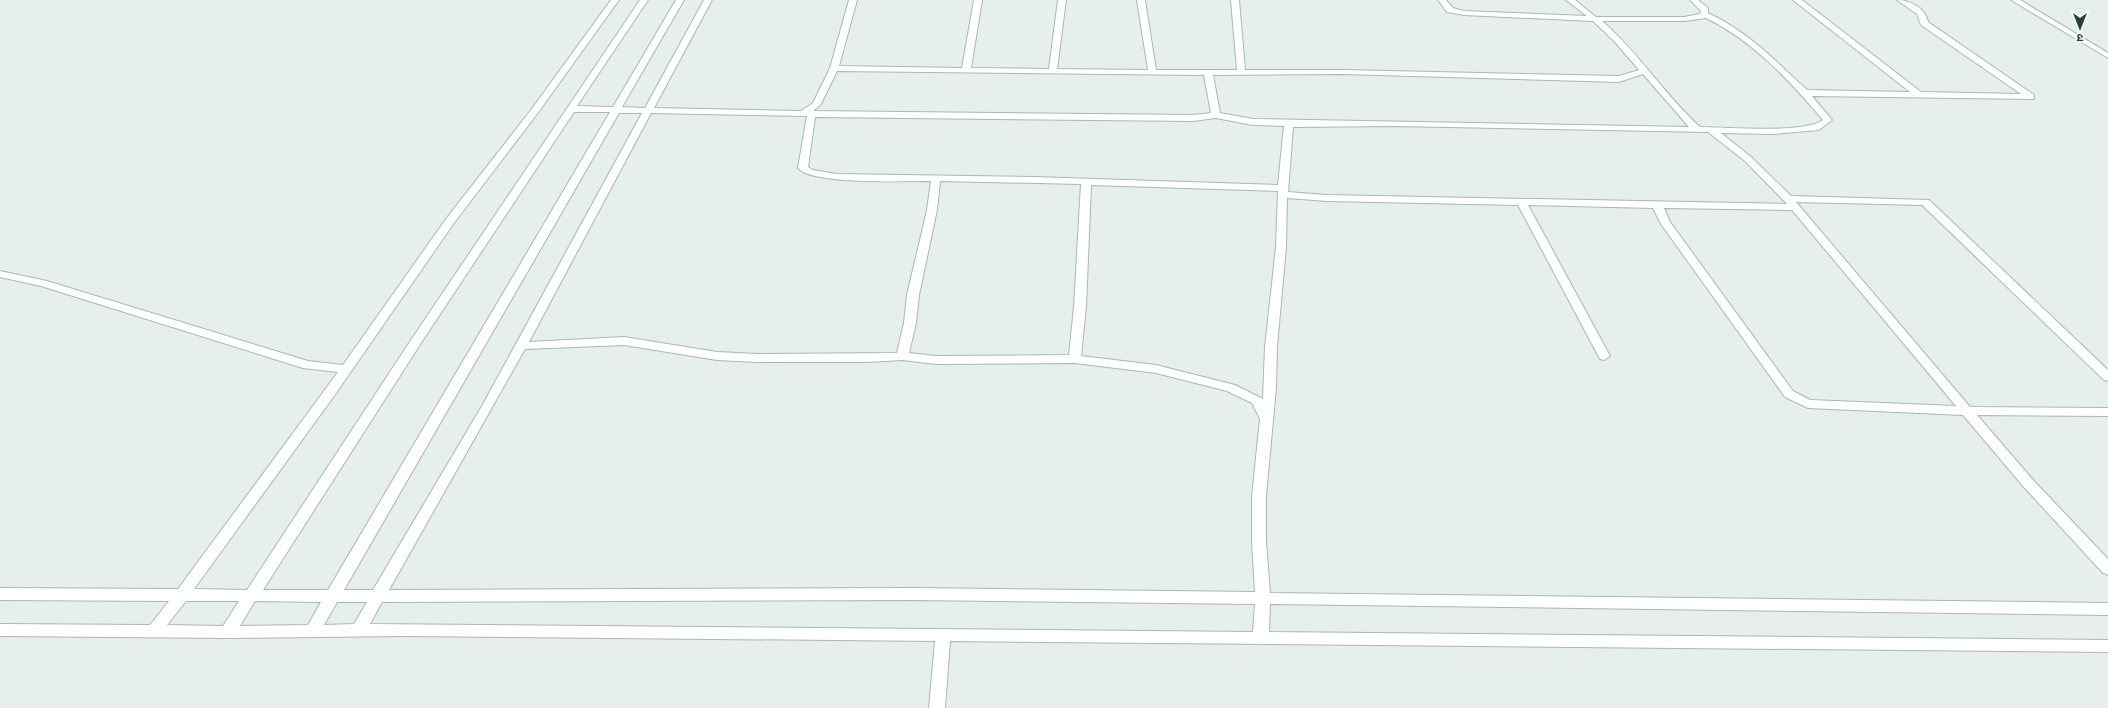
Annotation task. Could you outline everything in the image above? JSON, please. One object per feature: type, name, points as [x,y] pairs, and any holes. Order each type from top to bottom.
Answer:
[{"type":"street","points":[[154,631],[182,595],[346,369],[450,221],[534,112],[615,0]]},
{"type":"street","points":[[227,632],[410,349],[644,0]]},
{"type":"street","points":[[312,631],[680,0]]},
{"type":"street","points":[[358,630],[488,406],[648,111],[691,26],[708,0]]},
{"type":"street","points":[[808,113],[817,104],[834,68],[853,0]]},
{"type":"street","points":[[966,71],[978,0]]},
{"type":"street","points":[[1053,72],[1062,0]]},
{"type":"street","points":[[1141,0],[1153,73]]},
{"type":"street","points":[[1235,0],[1241,72]]},
{"type":"street","points":[[1442,0],[1450,10],[1464,13],[1594,19],[1684,19],[1704,16],[1704,14]]},
{"type":"street","points":[[1570,0],[1606,29],[1644,70],[1671,103],[1697,129]]},
{"type":"street","points":[[1694,0],[1705,10],[1704,14]]},
{"type":"street","points":[[1797,0],[1919,95]]},
{"type":"street","points":[[1805,93],[2031,97],[1924,23],[1924,17],[1921,12],[1901,0]]},
{"type":"street","points":[[2015,0],[2108,56]]},
{"type":"street","points":[[571,109],[916,116],[1186,118],[1216,115],[1253,122],[1289,124],[1419,123],[1772,131],[1819,127],[1828,120],[1805,93],[1745,37],[1727,25],[1704,14]]},
{"type":"street","points":[[834,68],[966,71],[1153,73],[1241,72],[1619,78],[1636,75],[1644,70]]},
{"type":"street","points":[[1208,73],[1216,115]]},
{"type":"street","points":[[808,113],[812,126],[804,156],[803,168],[810,172],[836,177],[1086,182],[1284,191],[1327,198],[1657,205],[1924,202],[2003,275],[2045,318],[2108,377]]},
{"type":"street","points":[[1261,638],[1263,598],[1259,542],[1259,496],[1270,388],[1271,347],[1289,124]]},
{"type":"street","points":[[1711,130],[1735,145],[1790,203],[1925,358],[1967,411],[2056,514],[2108,568]]},
{"type":"street","points":[[902,356],[910,323],[913,295],[932,210],[936,178]]},
{"type":"street","points":[[1075,359],[1080,307],[1086,182]]},
{"type":"street","points":[[1521,202],[1543,240],[1579,314],[1604,356]]},
{"type":"street","points":[[1657,205],[1666,222],[1789,394],[1808,404],[1967,411],[2108,412]]},
{"type":"street","points":[[0,274],[43,283],[307,365],[346,369]]},
{"type":"street","points":[[520,346],[624,341],[717,356],[867,358],[902,356],[936,360],[1075,359],[1156,369],[1231,388],[1257,400],[1266,418]]},
{"type":"street","points":[[0,594],[250,596],[914,594],[2108,609]]},
{"type":"street","points":[[0,630],[227,632],[358,630],[2108,646]]},
{"type":"street","points":[[937,708],[943,635]]}]
